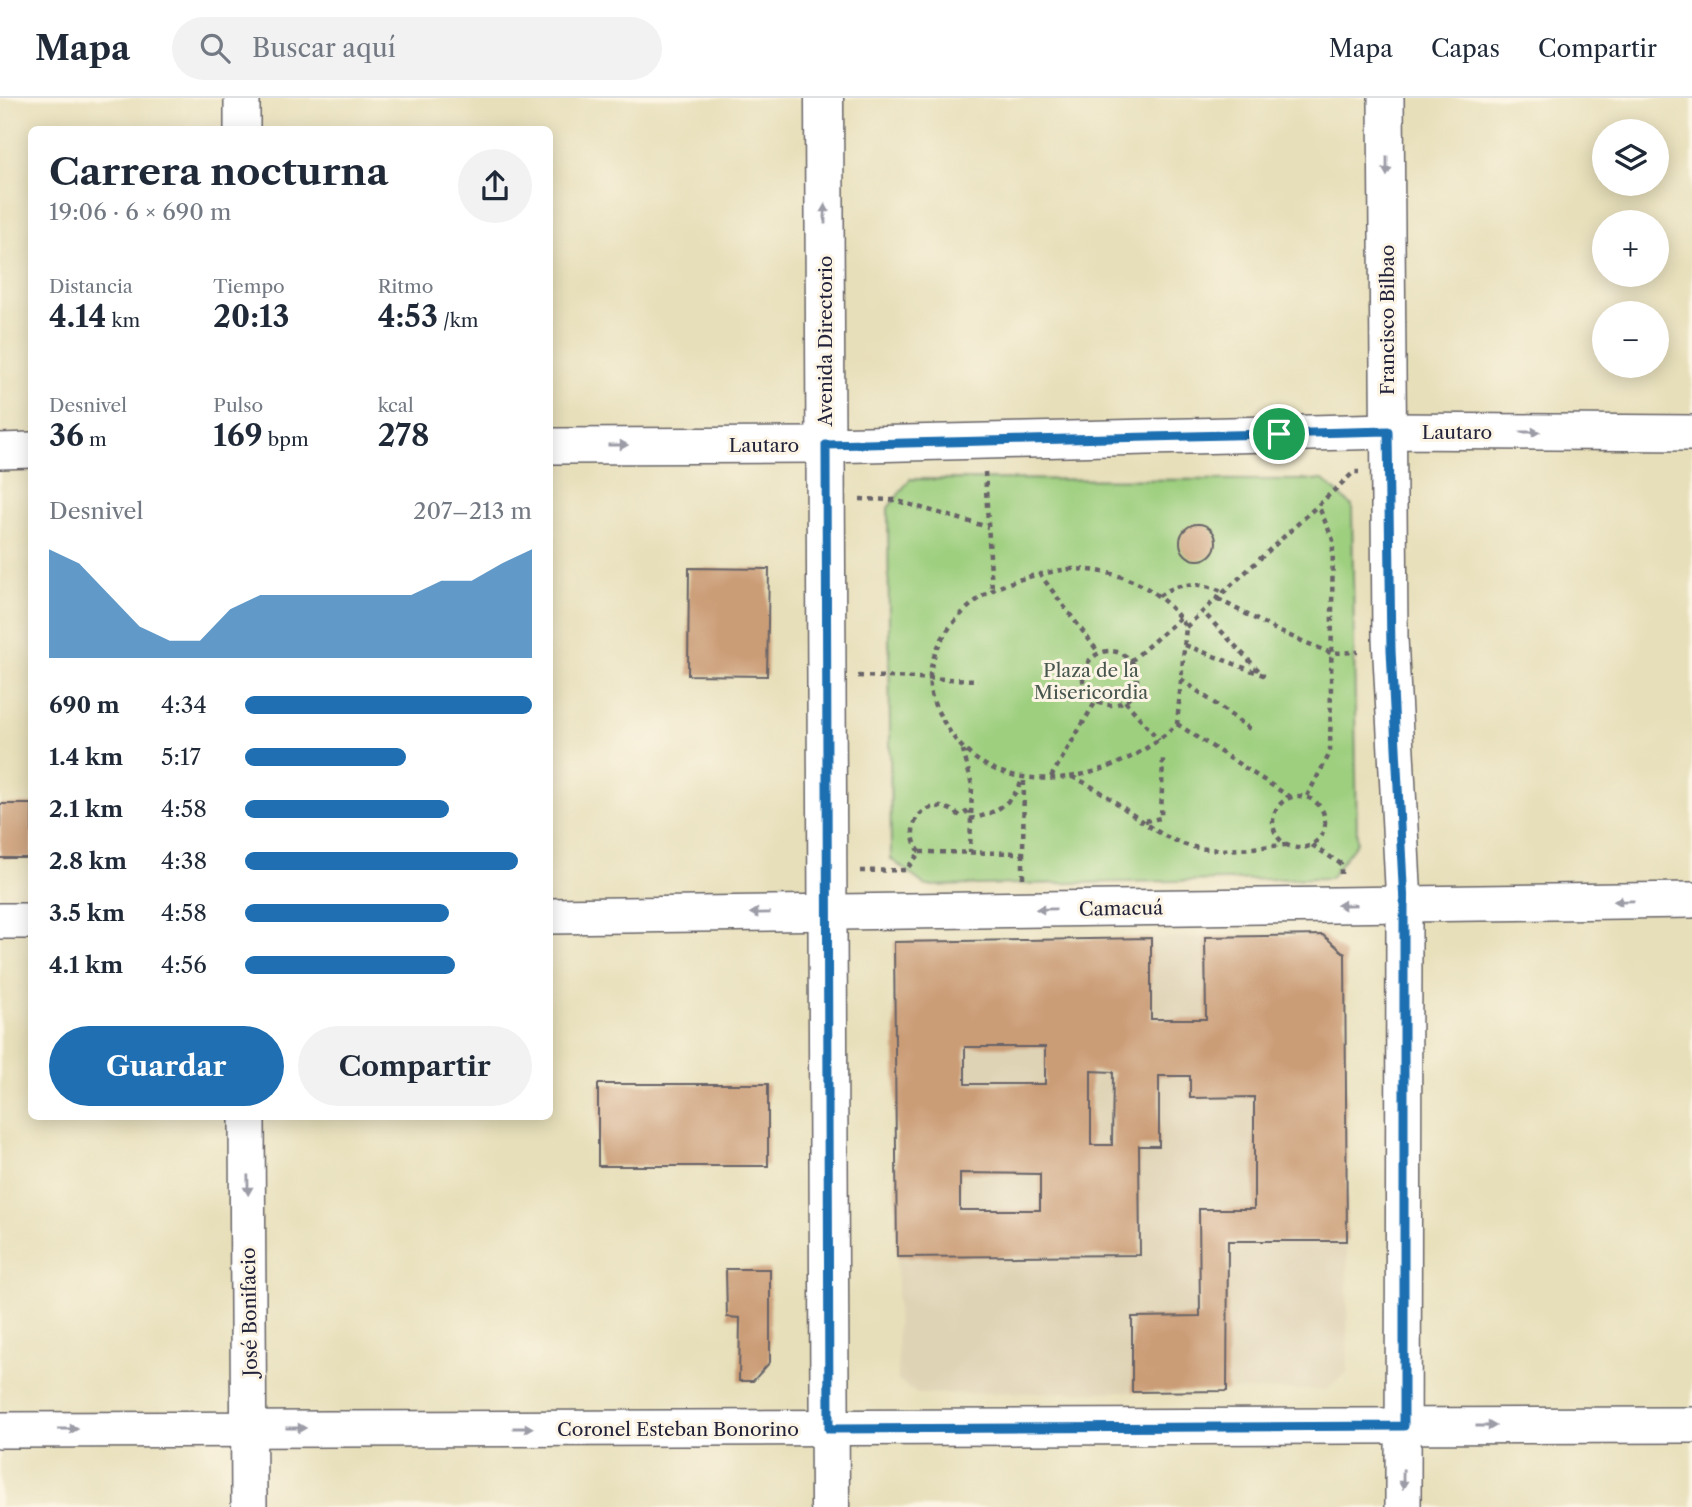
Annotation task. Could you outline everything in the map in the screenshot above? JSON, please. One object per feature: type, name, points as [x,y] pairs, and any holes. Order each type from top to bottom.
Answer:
[{"type":"main road","name":"Avenida Directorio","points":[[824,98],[830,1507]]},
{"type":"street","points":[[242,98],[242,126]]},
{"type":"street","name":"Francisco Bilbao","points":[[1386,98],[1391,650],[1404,904],[1403,1507]]},
{"type":"street","name":"Lautaro","points":[[553,446],[826,445],[1388,431],[1692,433]]},
{"type":"street","points":[[0,450],[28,450]]},
{"type":"street","name":"Camacuá","points":[[553,916],[1692,900]]},
{"type":"street","points":[[0,921],[28,921]]},
{"type":"street","name":"José Bonifacio","points":[[247,1120],[249,1507]]},
{"type":"street","name":"Coronel Esteban Bonorino","points":[[0,1430],[1692,1426]]},
{"type":"path","points":[[1186,627],[1354,472]]},
{"type":"path","points":[[985,479],[992,590]]},
{"type":"path","points":[[894,499],[988,527]]},
{"type":"path","points":[[1307,796],[1330,753],[1333,540],[1318,505]]},
{"type":"path","points":[[963,750],[988,768],[1024,777],[1085,775],[1118,764],[1160,740],[1177,724],[1186,627],[1159,596],[1138,582],[1100,569],[1039,573],[992,590],[963,611],[945,634],[932,660],[930,678],[932,698],[963,750],[972,785],[970,852]]},
{"type":"path","points":[[1039,573],[1099,653]]},
{"type":"path","points":[[1159,596],[1170,588],[1190,584],[1224,592]]},
{"type":"path","points":[[1218,598],[1278,631],[1331,653],[1354,652]]},
{"type":"path","points":[[1185,645],[1263,675],[1203,612]]},
{"type":"path","points":[[1131,661],[1180,618]]},
{"type":"path","points":[[1116,651],[1131,661],[1137,677],[1136,686],[1125,701],[1108,706],[1096,701],[1086,691],[1083,673],[1086,665],[1099,653],[1116,651]]},
{"type":"path","points":[[889,676],[978,680]]},
{"type":"path","points":[[1181,679],[1250,729]]},
{"type":"path","points":[[1051,778],[1096,701]]},
{"type":"path","points":[[1125,701],[1160,740]]},
{"type":"path","points":[[1177,724],[1290,797]]},
{"type":"path","points":[[1144,821],[1161,818],[1163,757]]},
{"type":"path","points":[[1071,776],[1096,788],[1173,840],[1200,848],[1286,845],[1304,848],[1312,845],[1319,839],[1325,823],[1320,807],[1307,796],[1290,797],[1277,807],[1272,823],[1278,839],[1286,845]]},
{"type":"path","points":[[919,852],[1023,853],[1024,777]]},
{"type":"path","points":[[970,819],[989,814],[1013,799],[1024,777]]},
{"type":"path","points":[[919,852],[911,836],[912,827],[920,812],[936,806],[945,806],[960,816],[971,809]]},
{"type":"path","points":[[1312,845],[1341,864]]},
{"type":"path","points":[[828,871],[906,870],[919,852]]},
{"type":"shaded area","points":[[1323,935],[1345,954],[1348,1372],[1326,1390],[917,1394],[898,1380],[894,986],[1082,983],[1082,939]]},
{"type":"green space","name":"Plaza de la Misericordia","points":[[910,479],[1323,480],[1352,506],[1357,842],[1330,878],[926,886],[891,859],[888,508]]},
{"type":"building","points":[[1198,524],[1211,529],[1216,542],[1211,555],[1198,560],[1185,555],[1180,542],[1185,529]]},
{"type":"building","points":[[689,568],[769,569],[767,676],[688,675]]},
{"type":"building","points":[[0,804],[28,804],[28,858],[0,858]]},
{"type":"building","points":[[1323,935],[1345,954],[1347,1241],[1228,1241],[1227,1391],[1132,1392],[1132,1317],[1200,1316],[1199,1209],[1254,1209],[1254,1097],[1190,1098],[1190,1076],[1159,1076],[1159,1146],[1139,1146],[1140,1255],[897,1257],[894,942],[1151,938],[1151,1019],[1206,1019],[1205,937]],"holes":[[[965,1047],[1045,1047],[1045,1084],[965,1084]],[[1091,1071],[1113,1072],[1112,1145],[1091,1145]],[[960,1173],[1040,1174],[1040,1210],[960,1210]]]},
{"type":"building","points":[[598,1084],[768,1084],[768,1166],[598,1166]]},
{"type":"building","points":[[726,1269],[770,1269],[770,1362],[753,1381],[739,1381],[740,1318],[727,1317]]},
{"type":"route","points":[[1388,431],[1391,650],[1404,904],[1404,1426],[829,1429],[826,445],[1279,434],[1388,431]]}]
